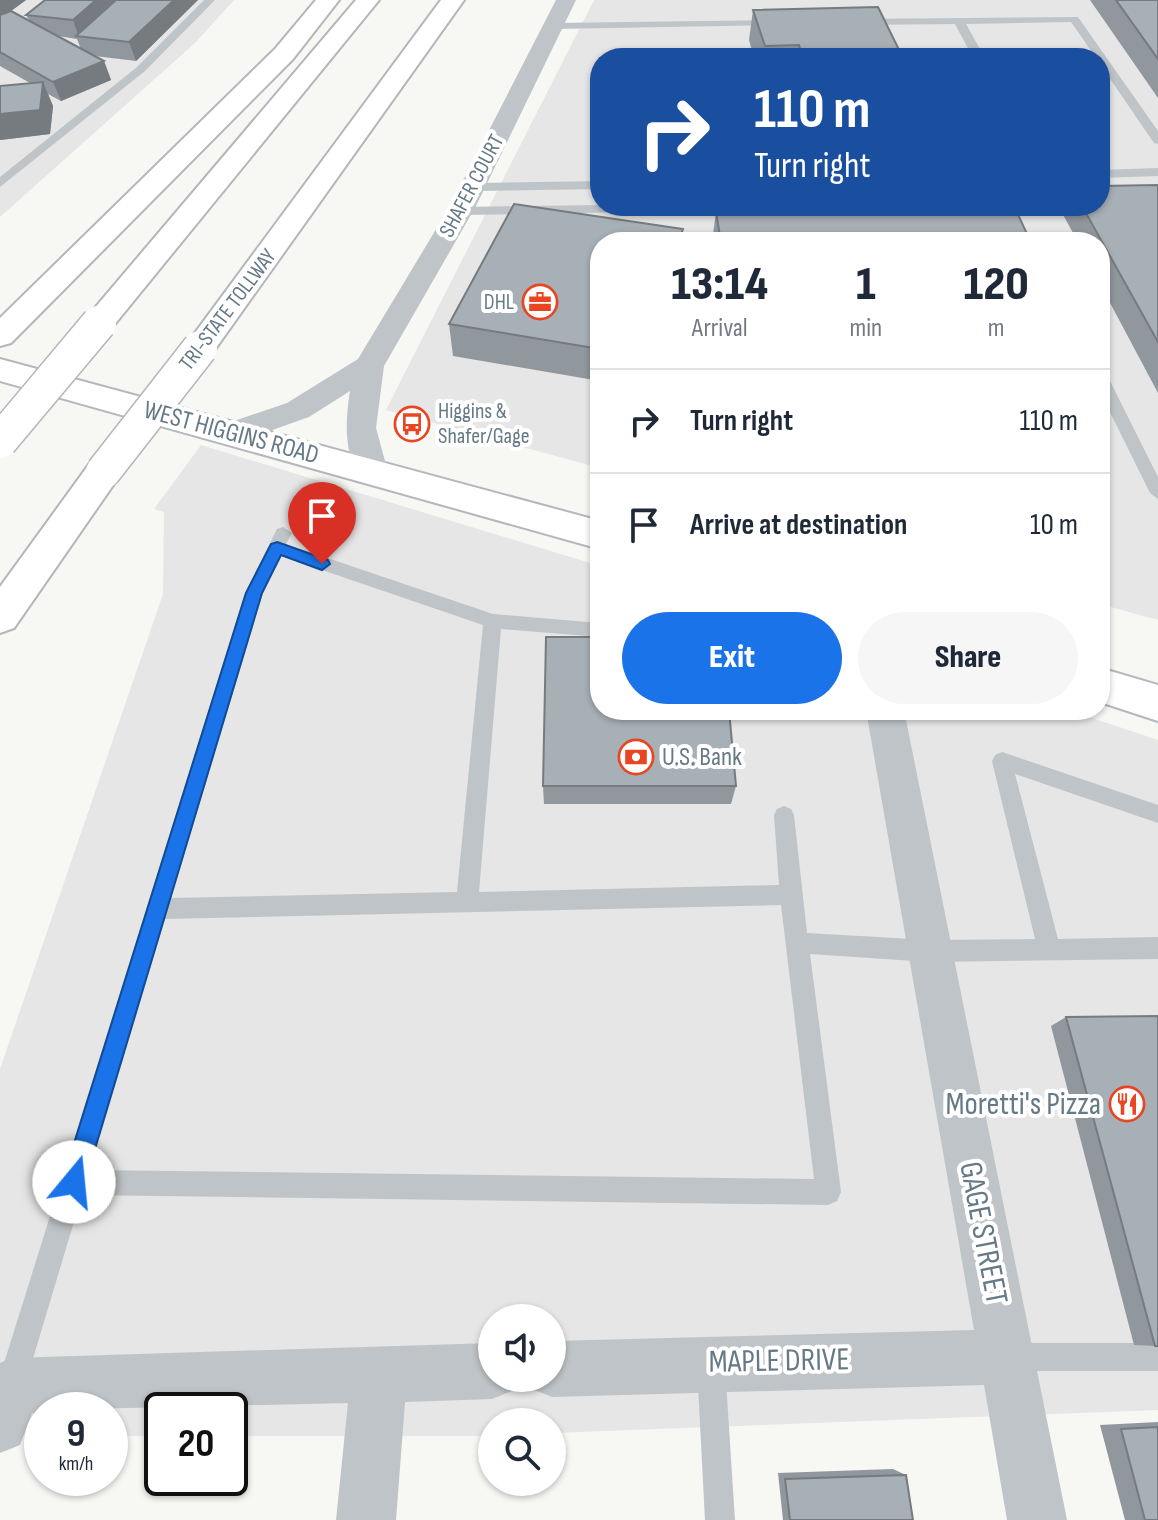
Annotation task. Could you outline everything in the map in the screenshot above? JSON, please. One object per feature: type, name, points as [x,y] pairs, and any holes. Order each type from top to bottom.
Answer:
[{"type":"main road","points":[[0,336],[284,54],[328,0]]},
{"type":"main road","points":[[0,441],[368,0]]},
{"type":"main road","name":"TRI-STATE TOLLWAY","points":[[0,617],[103,472],[200,348],[453,0]]},
{"type":"main road","name":"WEST HIGGINS ROAD","points":[[0,370],[590,532]]},
{"type":"main road","points":[[1110,688],[1158,703]]},
{"type":"street","name":"SHAFER COURT","points":[[372,472],[360,428],[369,366],[473,187],[566,0]]},
{"type":"street","name":"SHAFER COURT","points":[[233,433],[298,410],[369,366]]},
{"type":"street","name":"GAGE STREET","points":[[887,720],[1037,1520]]},
{"type":"street","name":"MAPLE DRIVE","points":[[566,1368],[711,1362],[1006,1357]]},
{"type":"street","points":[[6,1406],[379,1376],[478,1372]]},
{"type":"street","points":[[366,1520],[379,1376]]},
{"type":"lane","points":[[0,183],[141,69],[210,0]]},
{"type":"lane","points":[[851,22],[1074,19],[1094,48]]},
{"type":"lane","points":[[959,21],[974,48]]},
{"type":"lane","points":[[553,26],[790,23]]},
{"type":"lane","points":[[1110,71],[1158,140]]},
{"type":"lane","points":[[1110,174],[1158,172]]},
{"type":"lane","points":[[473,187],[590,185]]},
{"type":"lane","points":[[460,211],[590,209]]},
{"type":"lane","points":[[1110,397],[1158,493]]},
{"type":"lane","points":[[6,1406],[254,593],[280,541],[493,621],[590,629]]},
{"type":"lane","points":[[467,902],[493,621]]},
{"type":"lane","points":[[1049,949],[1002,761],[1158,814]]},
{"type":"lane","points":[[74,1182],[828,1192],[784,815]]},
{"type":"lane","points":[[159,909],[791,895]]},
{"type":"lane","points":[[797,943],[930,951],[1158,948]]},
{"type":"lane","points":[[1006,1357],[1158,1357]]},
{"type":"lane","points":[[711,1362],[720,1520]]},
{"type":"shaded area","points":[[0,0],[234,0],[195,43],[0,217]]},
{"type":"shaded area","points":[[594,0],[1158,0],[1158,620],[1110,607],[1110,232],[590,232],[590,465],[386,410]]},
{"type":"shaded area","points":[[201,445],[590,563],[590,720],[1098,720],[1158,740],[1158,1410],[566,1432],[566,1408],[478,1408],[478,1436],[248,1436],[248,1392],[144,1392],[144,1436],[128,1436],[128,1392],[24,1392],[24,1436],[0,1436],[0,1069],[163,594],[164,512],[154,509]]},
{"type":"building","points":[[45,0],[96,0],[73,20],[26,15]]},
{"type":"building","points":[[116,0],[174,0],[129,42],[76,36]]},
{"type":"building","points":[[1116,0],[1158,0],[1158,59]]},
{"type":"building","points":[[878,7],[898,48],[765,46],[753,10]]},
{"type":"building","points":[[11,11],[104,61],[53,82],[0,52],[0,15]]},
{"type":"building","points":[[43,82],[40,110],[0,114],[0,86]]},
{"type":"building","points":[[1158,185],[1158,342],[1110,256],[1110,232],[1097,232],[1088,216],[1110,216],[1110,186]]},
{"type":"building","name":"DHL","points":[[514,204],[683,229],[682,232],[590,232],[590,347],[449,324]]},
{"type":"building","points":[[717,216],[1019,216],[1026,232],[719,232]]},
{"type":"building","name":"U.S. Bank","points":[[546,637],[590,637],[590,720],[730,720],[736,786],[543,786]]},
{"type":"building","points":[[1158,1016],[1158,1346],[1155,1346],[1066,1017]]},
{"type":"building","points":[[1158,1427],[1158,1520],[1145,1520],[1121,1429]]},
{"type":"building","points":[[906,1475],[913,1520],[790,1520],[785,1479]]},
{"type":"place","name":"DHL","points":[[540,302]]},
{"type":"place","name":"Higgins & Shafer/Gage","points":[[412,424]]},
{"type":"place","name":"U.S. Bank","points":[[636,757]]},
{"type":"place","name":"Moretti's Pizza","points":[[1127,1104]]},
{"type":"route","points":[[74,1182],[254,593],[277,548],[322,564]]}]
